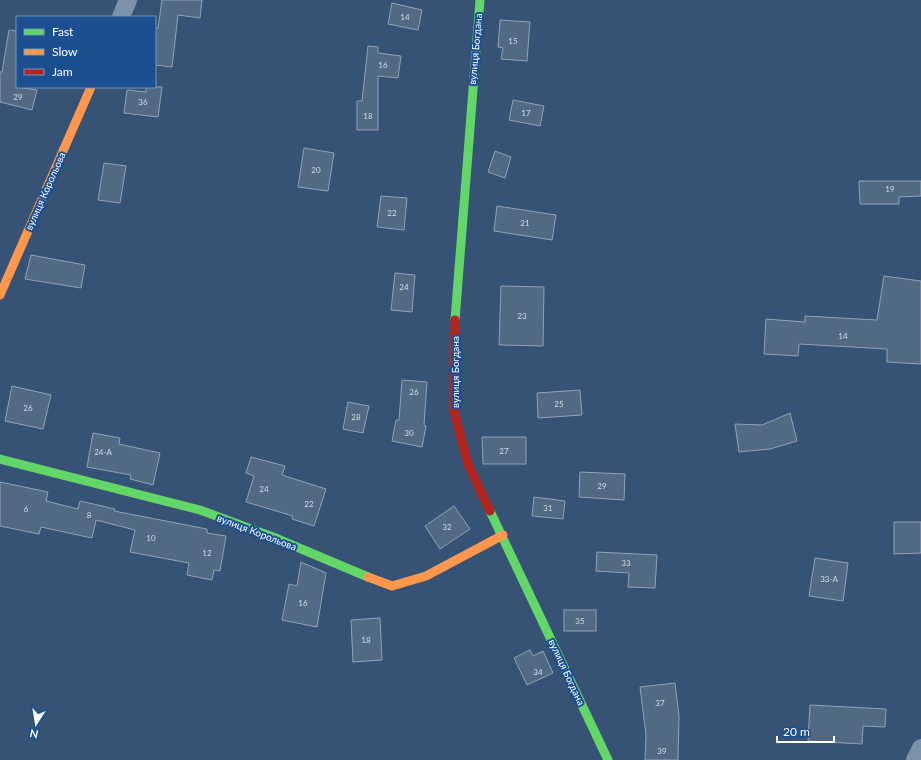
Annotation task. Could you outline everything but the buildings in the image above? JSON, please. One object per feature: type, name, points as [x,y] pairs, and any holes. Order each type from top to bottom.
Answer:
[{"type":"street","points":[[121,16],[128,0]]},
{"type":"street","name":"вулиця Богдана","points":[[480,0],[455,306],[454,410],[468,464],[608,760]]},
{"type":"street","name":"вулиця Корольова","points":[[0,294],[90,88]]},
{"type":"street","name":"вулиця Корольова","points":[[0,459],[200,510],[273,537],[392,586],[426,576],[484,544],[503,536]]},
{"type":"street","points":[[915,760],[921,748]]},
{"type":"traffic: fast","points":[[455,320],[480,0]]},
{"type":"traffic: fast","points":[[0,459],[200,510],[273,537],[368,577]]},
{"type":"traffic: fast","points":[[490,511],[608,760]]},
{"type":"traffic: slow","points":[[0,295],[91,88]]},
{"type":"traffic: slow","points":[[368,577],[392,586],[426,576],[503,535]]},
{"type":"traffic: jam","points":[[455,320],[454,411],[468,464],[490,511]]}]
